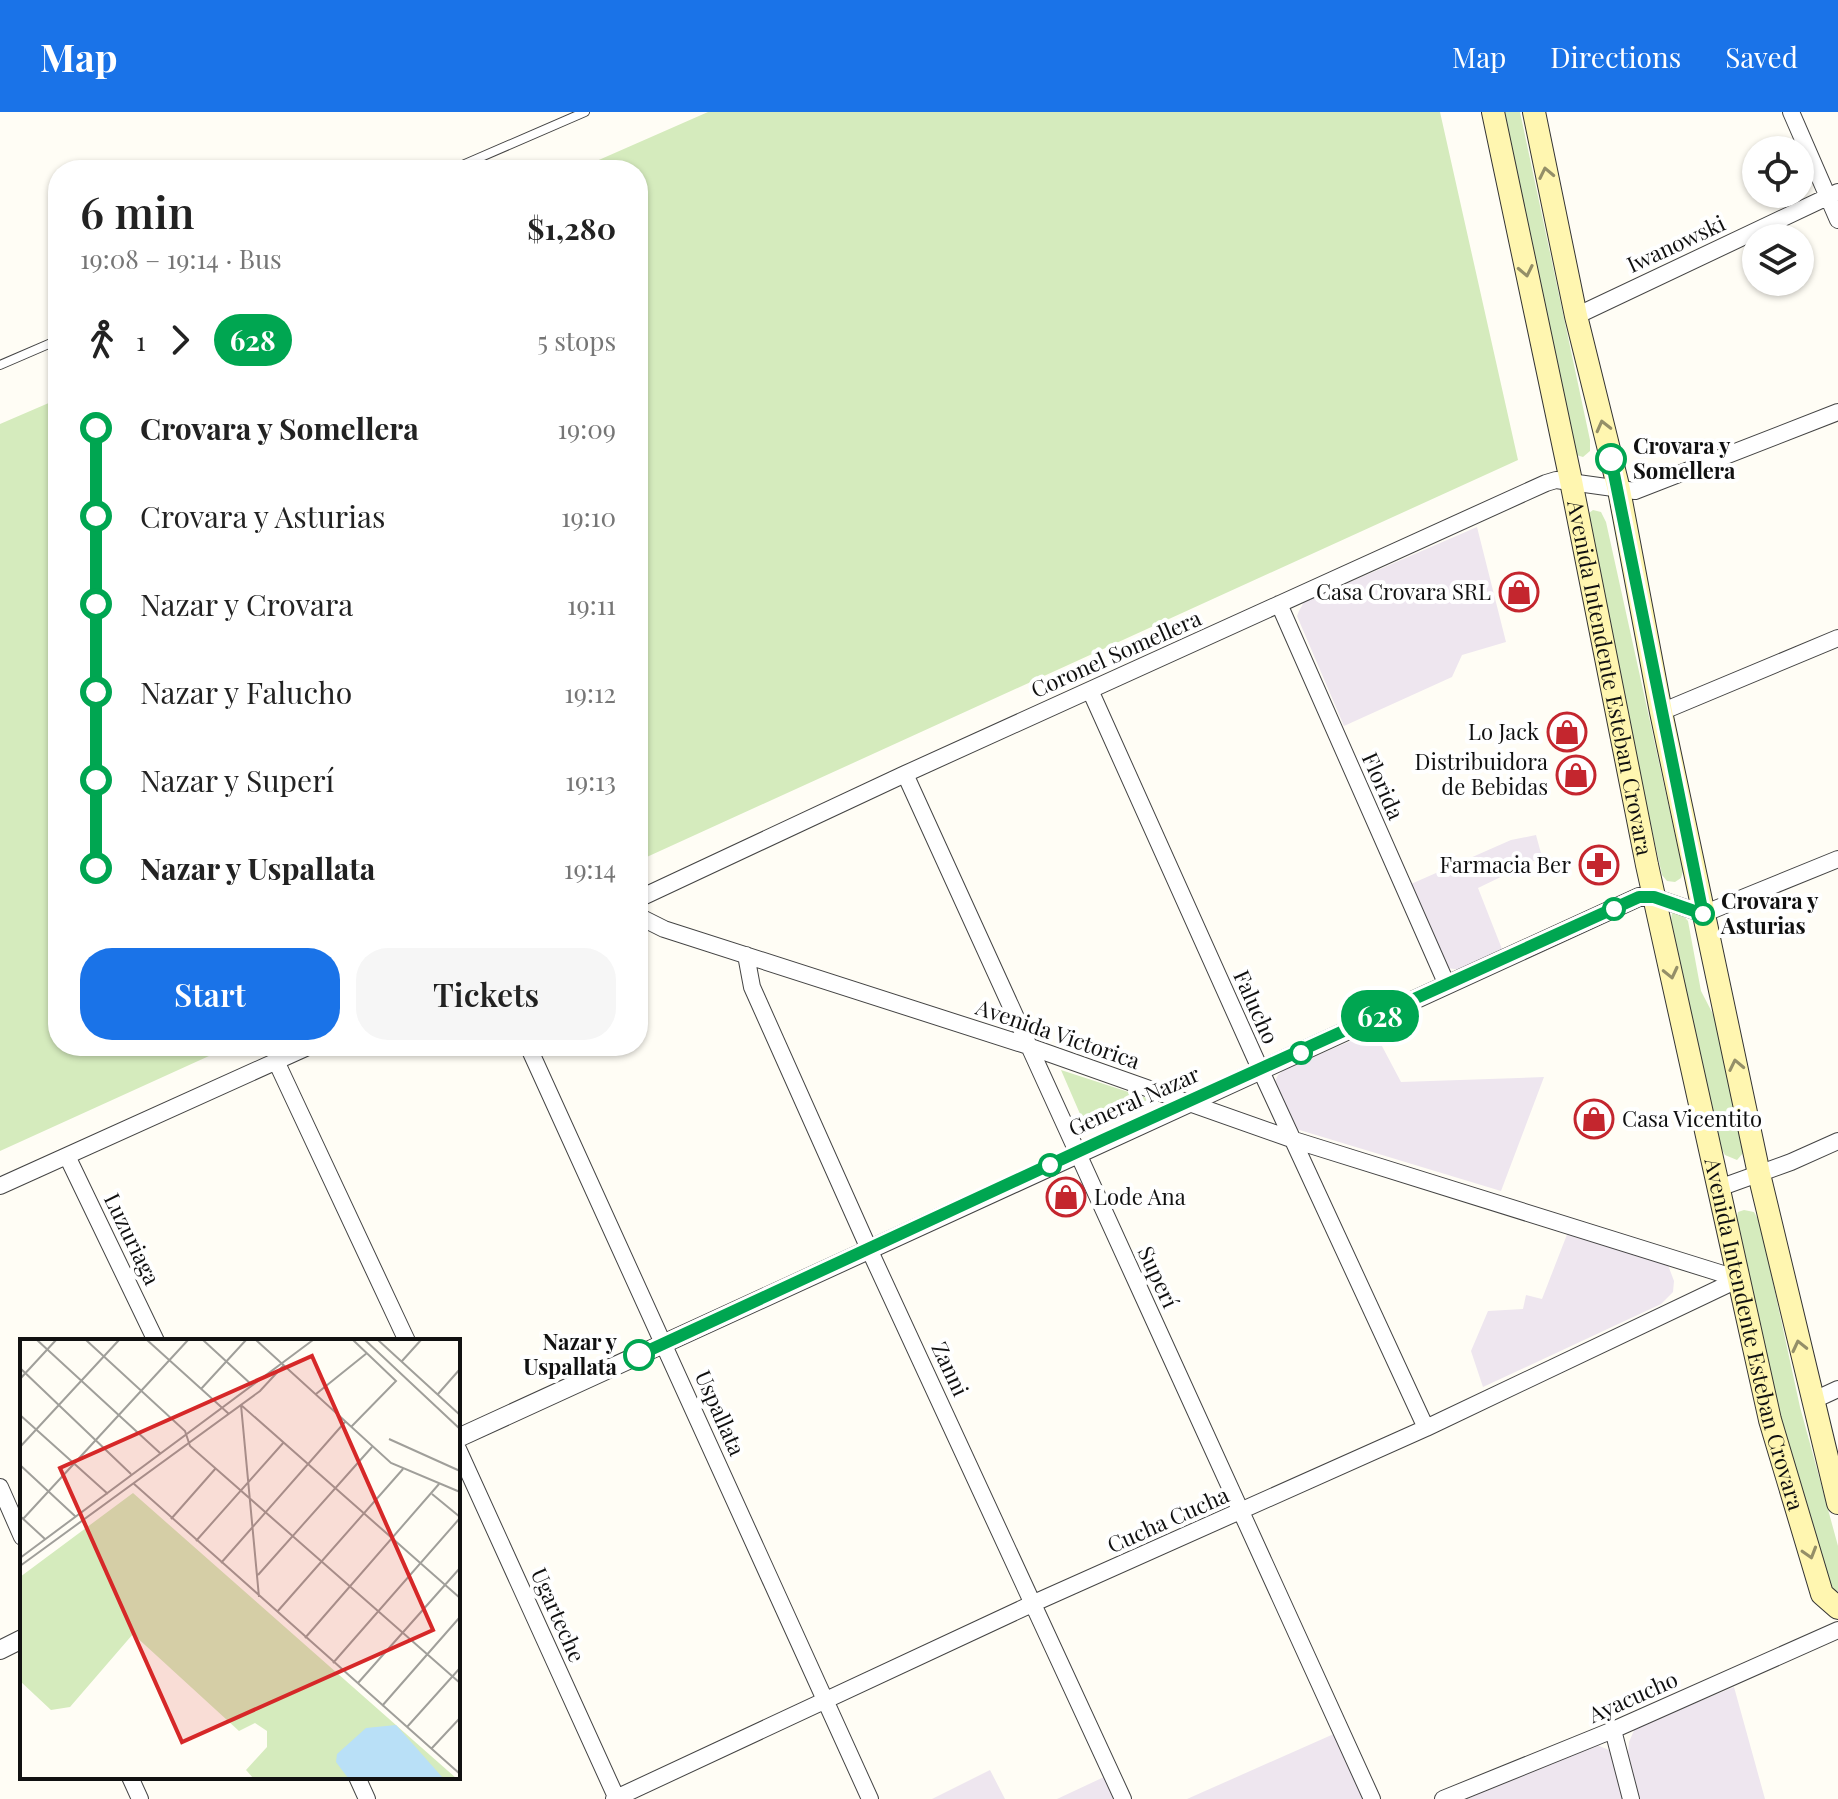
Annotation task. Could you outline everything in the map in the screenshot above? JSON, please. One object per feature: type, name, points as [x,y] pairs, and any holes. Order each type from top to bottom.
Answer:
[{"type":"main road","name":"Avenida Intendente Esteban Crovara","points":[[1493,112],[1654,897],[1770,1420],[1822,1594],[1838,1608]]},
{"type":"main road","name":"Avenida Intendente Esteban Crovara","points":[[1534,112],[1576,316],[1619,490],[1661,712],[1759,1174],[1838,1503]]},
{"type":"street","points":[[1791,112],[1833,194],[1838,220]]},
{"type":"street","name":"Iwanowski","points":[[1576,316],[1833,194]]},
{"type":"street","points":[[1619,490],[1635,491],[1838,412]]},
{"type":"street","name":"Coronel Somellera","points":[[648,894],[1546,483],[1571,481],[1619,490]]},
{"type":"street","name":"Florida","points":[[1279,604],[1447,985]]},
{"type":"street","points":[[1661,712],[1838,638]]},
{"type":"street","name":"Falucho","points":[[1090,690],[1426,1428]]},
{"type":"street","name":"Superí","points":[[905,774],[1025,1045],[1244,1510],[1372,1799]]},
{"type":"street","points":[[1654,897],[1703,914],[1838,859]]},
{"type":"street","name":"General Nazar","points":[[460,1437],[1639,897],[1654,897]]},
{"type":"street","name":"Avenida Victorica","points":[[648,921],[664,929],[1025,1045],[1294,1140],[1739,1279]]},
{"type":"street","name":"Zanni","points":[[746,955],[752,987],[869,1249],[1123,1799]]},
{"type":"street","points":[[0,1186],[287,1056]]},
{"type":"street","name":"Uspallata","points":[[533,1056],[870,1799]]},
{"type":"street","points":[[276,1061],[406,1339]]},
{"type":"street","points":[[1719,1188],[1838,1141]]},
{"type":"street","name":"Luzuriaga","points":[[67,1156],[155,1339]]},
{"type":"street","name":"Cucha Cucha","points":[[616,1799],[1034,1603],[1426,1428],[1739,1279]]},
{"type":"street","points":[[1812,1401],[1838,1389]]},
{"type":"street","name":"Ugarteche","points":[[460,1453],[616,1799]]},
{"type":"street","points":[[0,1487],[20,1532]]},
{"type":"street","name":"Ayacucho","points":[[1443,1799],[1613,1730],[1838,1630]]},
{"type":"street","points":[[0,1650],[20,1640]]},
{"type":"street","points":[[1613,1730],[1631,1799]]},
{"type":"street","points":[[131,1779],[140,1799]]},
{"type":"street","points":[[358,1779],[367,1799]]},
{"type":"lane","points":[[474,160],[585,112]]},
{"type":"lane","points":[[0,365],[48,344]]},
{"type":"shaded area","points":[[1477,527],[1506,642],[1462,655],[1452,677],[1344,726],[1297,616],[1304,602]]},
{"type":"shaded area","points":[[1536,835],[1542,857],[1478,888],[1502,949],[1460,970],[1448,968],[1411,884],[1511,840]]},
{"type":"shaded area","points":[[1374,1031],[1401,1082],[1544,1077],[1501,1191],[1293,1128],[1274,1084],[1278,1075],[1285,1069]]},
{"type":"shaded area","points":[[1568,1232],[1668,1265],[1674,1281],[1673,1292],[1661,1304],[1483,1387],[1471,1351],[1488,1311],[1523,1309],[1526,1295],[1542,1299]]},
{"type":"shaded area","points":[[1734,1687],[1765,1799],[1640,1799],[1628,1754],[1635,1728]]},
{"type":"shaded area","points":[[1336,1733],[1365,1799],[1187,1799]]},
{"type":"shaded area","points":[[1595,1744],[1611,1751],[1623,1799],[1467,1799]]},
{"type":"shaded area","points":[[990,1770],[1005,1799],[932,1799]]},
{"type":"shaded area","points":[[1104,1777],[1114,1799],[1057,1799]]},
{"type":"green space","points":[[708,112],[1440,112],[1518,460],[648,856],[648,160],[599,160]]},
{"type":"green space","points":[[1498,112],[1520,112],[1590,440],[1590,451],[1583,457],[1573,454]]},
{"type":"green space","points":[[48,403],[48,1056],[209,1056],[0,1151],[0,424]]},
{"type":"green space","points":[[1593,510],[1601,512],[1606,522],[1683,871],[1681,878],[1675,882],[1667,881],[1662,875],[1584,527],[1585,516]]},
{"type":"green space","points":[[1677,909],[1688,921],[1701,991],[1715,1018],[1744,1152],[1737,1160],[1725,1155],[1720,1146],[1671,920],[1672,913]]},
{"type":"green space","points":[[1061,1070],[1150,1099],[1087,1130]]},
{"type":"green space","points":[[1738,1212],[1754,1212],[1760,1223],[1800,1407],[1838,1546],[1838,1591],[1827,1583],[1778,1417],[1736,1221]]},
{"type":"bus line","name":"628","points":[[639,1355],[1639,897],[1654,897],[1703,914],[1611,459]]},
{"type":"place","name":"Crovara y Somellera","points":[[1611,459]]},
{"type":"place","name":"Casa Crovara SRL","points":[[1519,592]]},
{"type":"place","name":"Lo Jack","points":[[1567,732]]},
{"type":"place","name":"Distribuidora de Bebidas","points":[[1576,775]]},
{"type":"place","name":"Farmacia Ber","points":[[1599,865]]},
{"type":"place","name":"Crovara y Asturias","points":[[1703,914]]},
{"type":"place","name":"Casa Vicentito","points":[[1594,1119]]},
{"type":"place","name":"Lode Ana","points":[[1066,1197]]},
{"type":"place","name":"Nazar y Uspallata","points":[[639,1355]]}]
